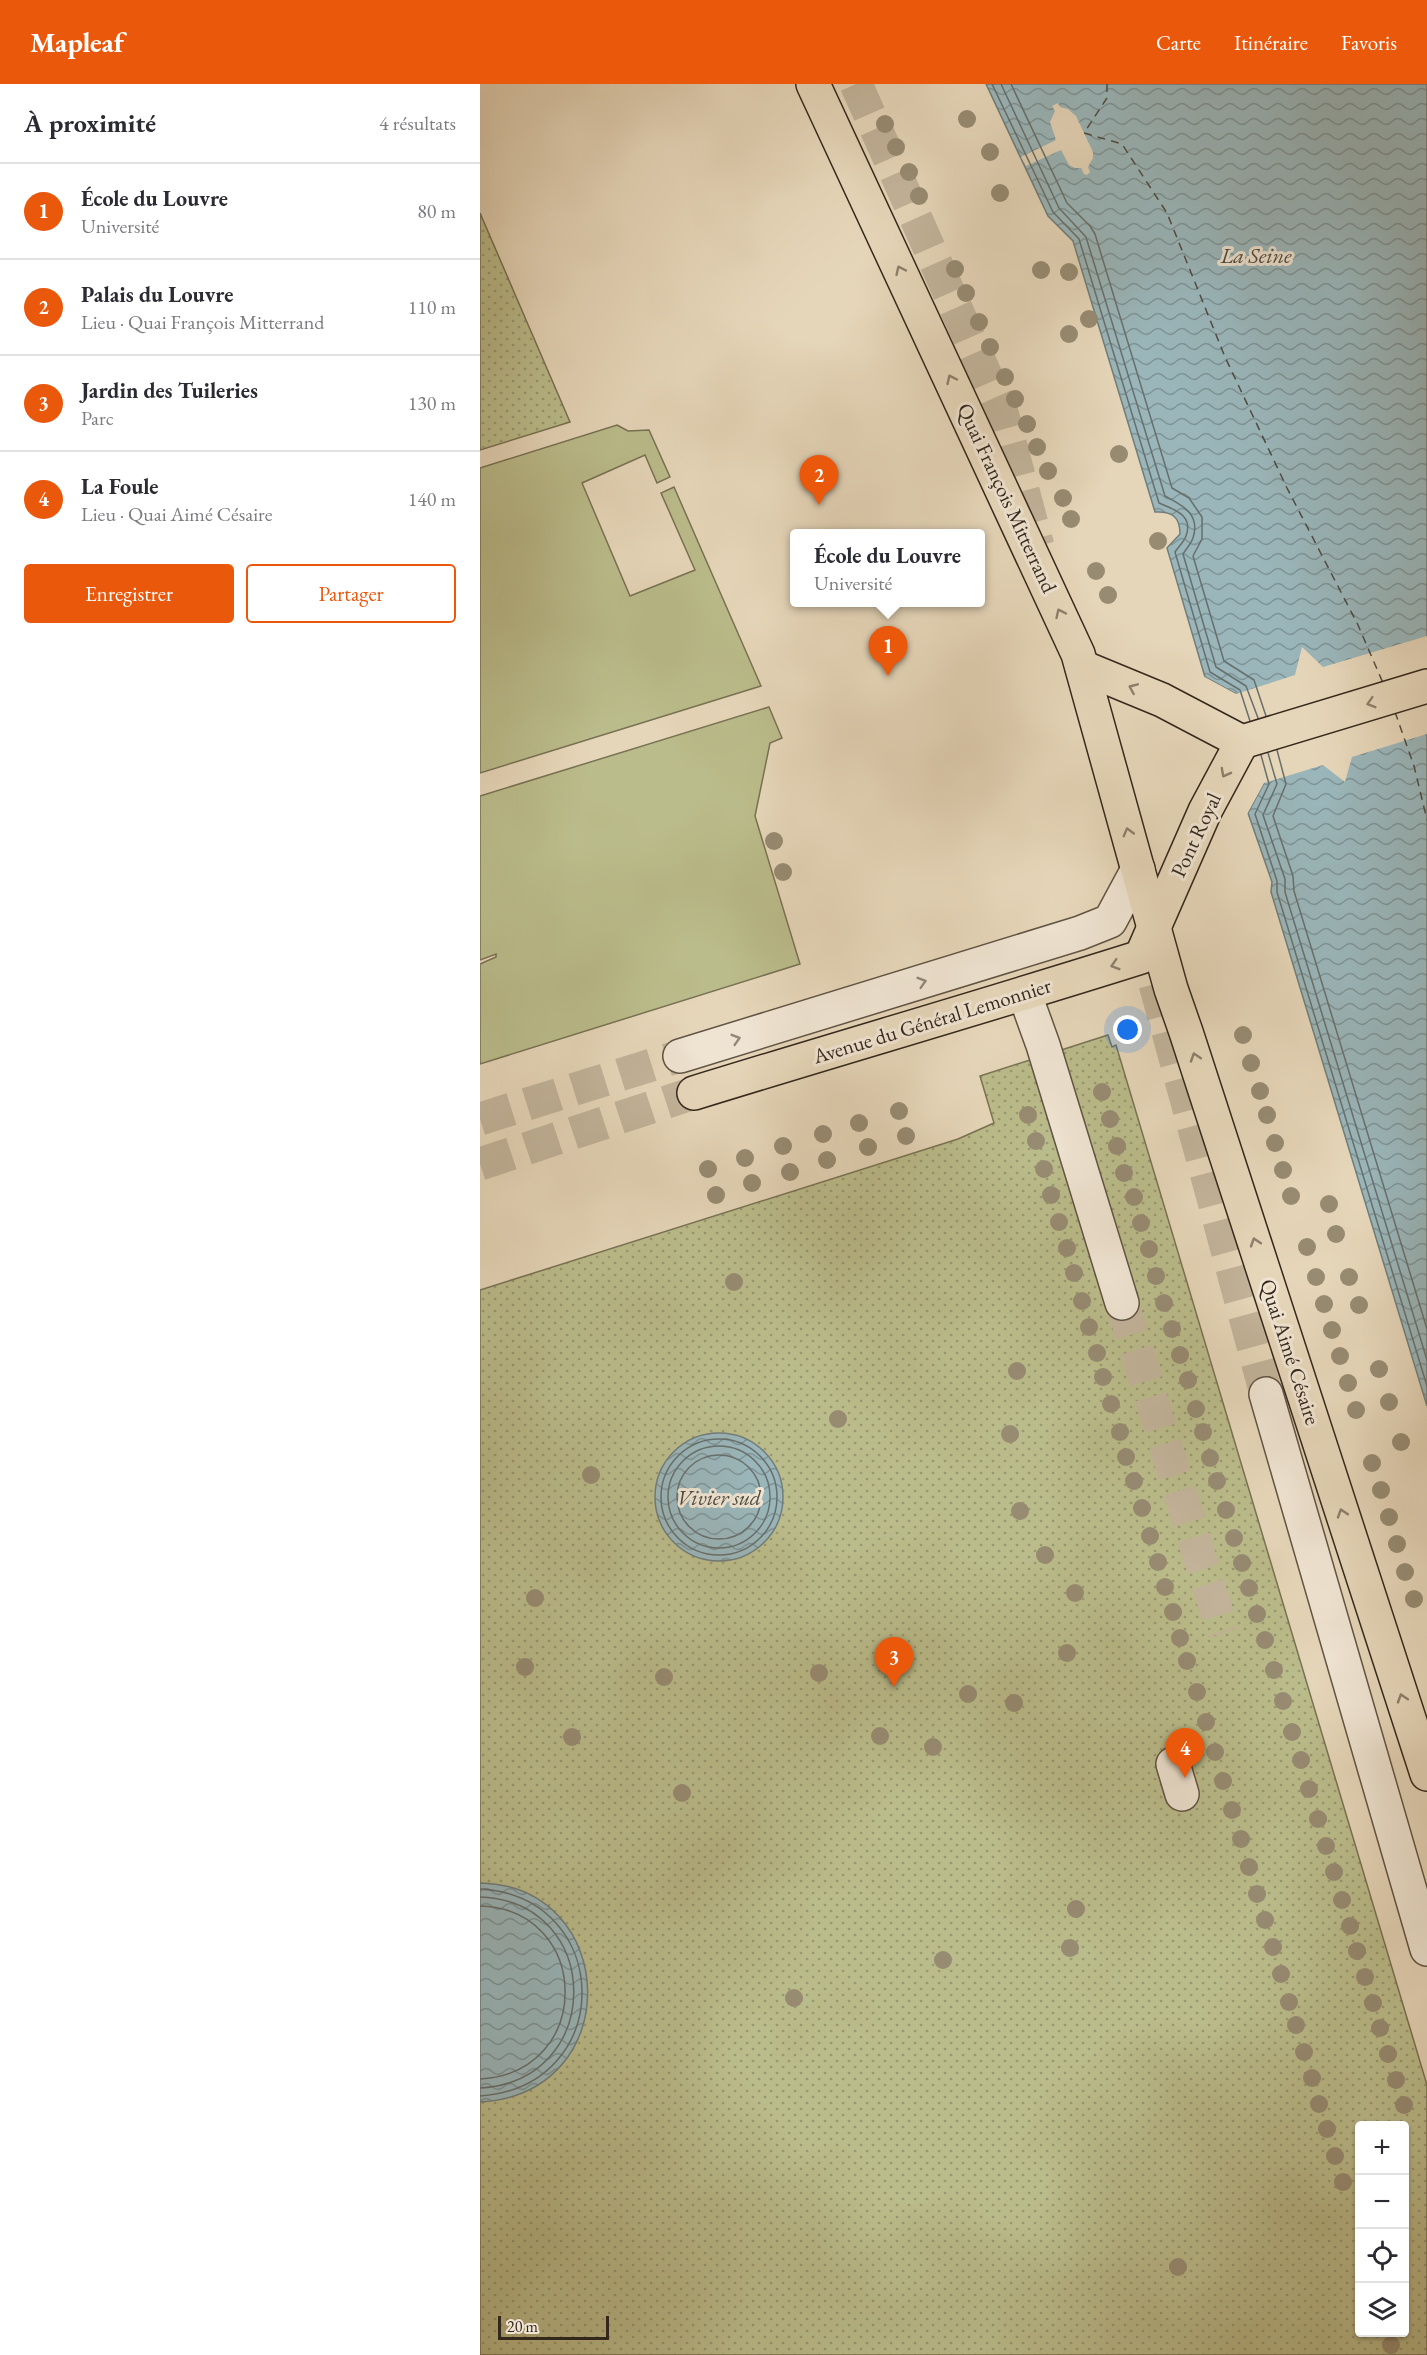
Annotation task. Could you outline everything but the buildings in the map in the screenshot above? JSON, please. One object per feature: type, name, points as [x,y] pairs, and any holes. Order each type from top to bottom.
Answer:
[{"type":"main road","name":"Quai François Mitterrand","points":[[813,84],[1023,532],[1082,667],[1154,929]]},
{"type":"main road","points":[[1082,667],[1162,700],[1242,742],[1427,686]]},
{"type":"main road","name":"Pont Royal","points":[[1154,929],[1209,804],[1242,742]]},
{"type":"main road","name":"Avenue du Général Lemonnier","points":[[694,1093],[1141,957],[1154,929]]},
{"type":"main road","name":"Quai Aimé Césaire","points":[[1154,929],[1171,989],[1427,1774]]},
{"type":"lane","points":[[680,1056],[1110,921],[1138,869]]},
{"type":"lane","points":[[1025,994],[1122,1303]]},
{"type":"lane","name":"Quai Aimé Césaire","points":[[1266,1394],[1427,1949]]},
{"type":"green space","points":[[480,213],[570,422],[480,450]]},
{"type":"green space","points":[[617,425],[628,431],[649,430],[670,477],[657,483],[645,455],[582,483],[630,596],[695,570],[661,493],[674,487],[761,686],[480,773],[480,468]]},
{"type":"green space","points":[[769,707],[782,738],[770,743],[755,816],[800,964],[480,1064],[480,964],[496,957],[496,954],[480,960],[480,796]]},
{"type":"green space","points":[[1108,1035],[1112,1047],[1116,1045],[1427,2085],[1427,2355],[480,2355],[480,1290],[958,1139],[994,1123],[980,1076]]},
{"type":"water","name":"La Seine","points":[[986,84],[1427,84],[1427,1406],[1271,892],[1272,882],[1248,813],[1264,783],[1236,694],[1205,677],[1167,548],[1180,534],[1177,519],[1170,514],[1155,512],[1073,241],[1048,216]]},
{"type":"water","name":"Vivier sud","points":[[719,1433],[744,1438],[764,1452],[778,1472],[783,1497],[778,1522],[764,1542],[744,1556],[719,1561],[694,1556],[674,1542],[660,1522],[655,1497],[660,1472],[674,1452],[694,1438]]},
{"type":"water","points":[[480,1883],[526,1893],[560,1917],[580,1952],[588,1991],[582,2030],[562,2065],[528,2090],[480,2102]]},
{"type":"pier","points":[[1058,103],[1060,107],[1068,109],[1076,116],[1093,152],[1093,158],[1088,167],[1090,172],[1087,175],[1081,168],[1069,165],[1061,150],[1026,166],[1021,157],[1056,140],[1050,122],[1055,111],[1052,106]]},
{"type":"pier","points":[[1427,636],[1427,734],[1352,757],[1345,782],[1323,765],[1264,783],[1246,816],[1245,812],[1260,783],[1233,696],[1203,679],[1201,675],[1236,694],[1295,675],[1302,647],[1323,667]]},
{"type":"ferry route","points":[[1107,84],[1107,98],[1084,133],[1122,144],[1167,213],[1225,357],[1287,488],[1358,625],[1383,683]]},
{"type":"ferry route","points":[[1395,712],[1414,766],[1427,820]]},
{"type":"tunnel","points":[[856,84],[1001,409],[1038,546]]},
{"type":"tunnel","points":[[1155,984],[1266,1394]]},
{"type":"tunnel","points":[[480,1119],[680,1056]]},
{"type":"tunnel","points":[[480,1164],[694,1093]]},
{"type":"tunnel","points":[[1122,1303],[1223,1633]]},
{"type":"place","name":"Palais du Louvre","points":[[819,505]]},
{"type":"place","name":"École du Louvre","points":[[888,676]]},
{"type":"place","name":"Jardin des Tuileries","points":[[894,1687]]},
{"type":"place","name":"La Foule","points":[[1185,1778]]}]
